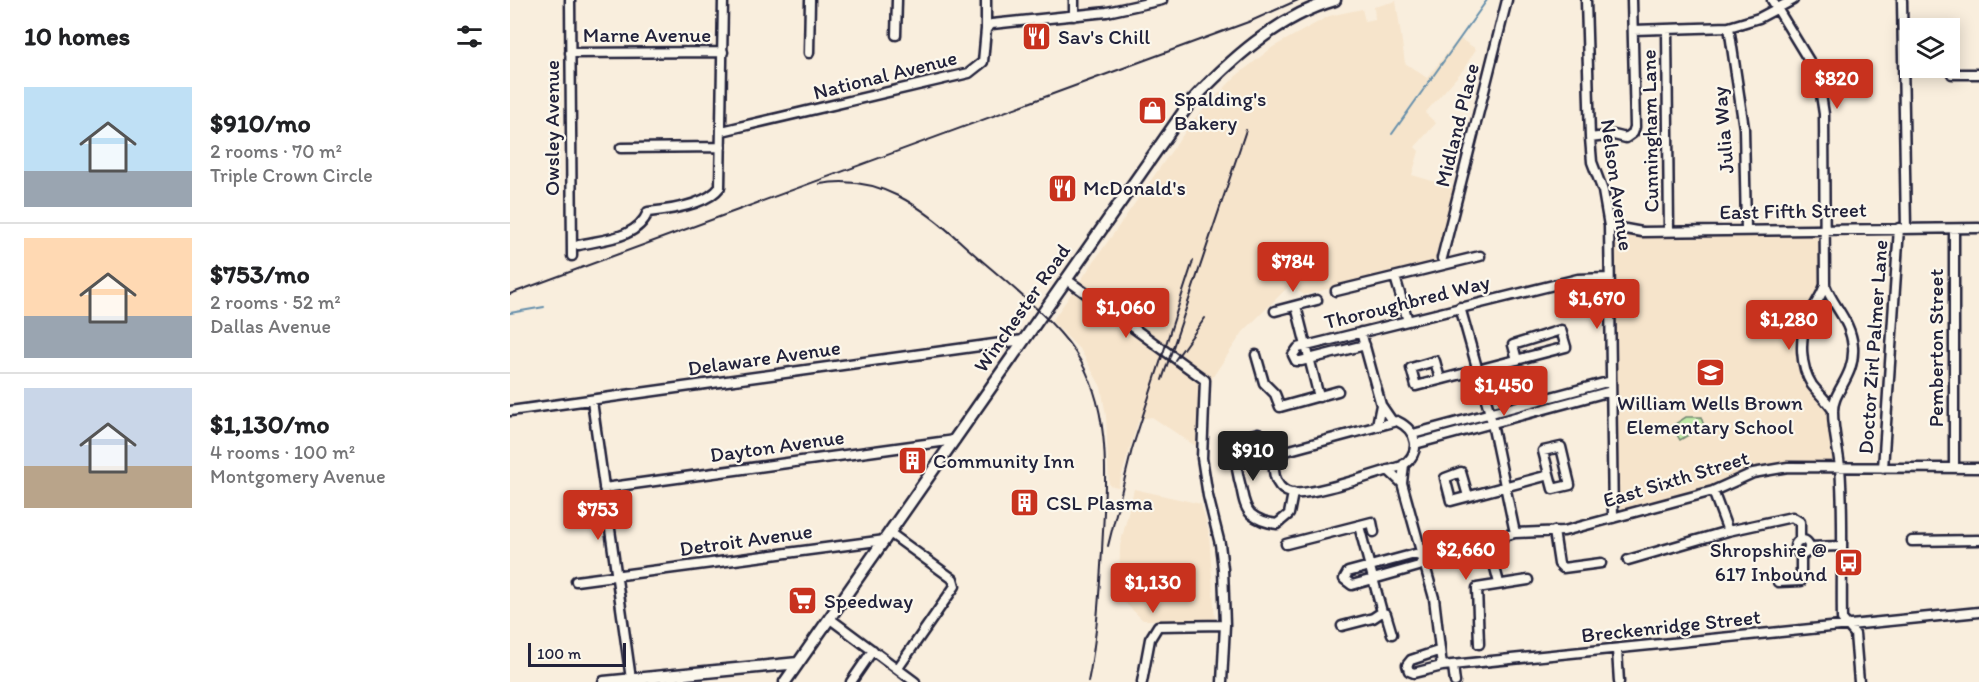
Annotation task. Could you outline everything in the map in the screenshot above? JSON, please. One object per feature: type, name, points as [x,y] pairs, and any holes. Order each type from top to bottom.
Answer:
[{"type":"main road","name":"Winchester Road","points":[[785,682],[1171,128],[1205,87],[1251,45],[1284,23],[1327,1]]},
{"type":"main road","points":[[604,682],[798,663]]},
{"type":"street","name":"Owsley Avenue","points":[[570,0],[572,256]]},
{"type":"street","points":[[579,245],[622,236],[640,225],[648,212],[689,204],[716,194],[720,187],[723,0]]},
{"type":"street","points":[[809,53],[810,0]]},
{"type":"street","points":[[896,35],[897,0]]},
{"type":"street","name":"National Avenue","points":[[722,131],[969,73],[977,69],[985,60],[986,0]]},
{"type":"street","points":[[1074,0],[1074,16]]},
{"type":"street","points":[[986,29],[994,24],[1074,16],[1162,0]]},
{"type":"street","name":"Midland Place","points":[[1442,258],[1508,0]]},
{"type":"street","name":"Nelson Avenue","points":[[1586,0],[1590,138],[1593,162],[1603,191],[1608,226],[1613,518]]},
{"type":"street","points":[[1590,138],[1614,135],[1626,138],[1633,133],[1632,0]]},
{"type":"street","points":[[1772,0],[1812,64],[1820,88],[1824,114],[1825,285],[1804,327],[1803,359],[1811,383],[1833,410]]},
{"type":"street","points":[[1633,30],[1729,27],[1759,18],[1793,0]]},
{"type":"street","name":"Doctor Zirl Palmer Lane","points":[[1883,468],[1902,228],[1902,0]]},
{"type":"street","name":"Julia Way","points":[[1729,27],[1744,128],[1746,229]]},
{"type":"street","name":"Cunningham Lane","points":[[1667,30],[1669,231]]},
{"type":"street","name":"Marne Avenue","points":[[570,53],[723,52]]},
{"type":"street","points":[[1960,74],[1979,74]]},
{"type":"street","points":[[621,148],[721,147]]},
{"type":"street","name":"East Fifth Street","points":[[1608,226],[1642,232],[1979,228]]},
{"type":"street","name":"Pemberton Street","points":[[1953,468],[1954,229]]},
{"type":"street","points":[[1336,291],[1480,256]]},
{"type":"street","points":[[1395,277],[1408,321]]},
{"type":"street","name":"Thoroughbred Way","points":[[1365,345],[1298,362],[1293,355],[1296,349],[1306,346],[1460,307],[1578,279],[1609,278]]},
{"type":"street","points":[[1066,279],[1205,380],[1202,458],[1208,496],[1220,544],[1225,626],[1222,682]]},
{"type":"street","points":[[1825,285],[1836,306],[1847,320],[1853,348],[1851,371],[1833,410],[1840,468],[1842,619],[1855,634],[1859,682]]},
{"type":"street","points":[[1275,311],[1317,300]]},
{"type":"street","points":[[1815,306],[1822,302],[1836,306]]},
{"type":"street","points":[[1296,306],[1319,397]]},
{"type":"street","points":[[1460,307],[1491,418],[1515,533]]},
{"type":"street","points":[[1440,379],[1517,360],[1566,346],[1561,330],[1513,345],[1517,360]]},
{"type":"street","points":[[1361,332],[1385,423]]},
{"type":"street","name":"Delaware Avenue","points":[[510,411],[1023,340]]},
{"type":"street","points":[[1256,355],[1264,383],[1275,394],[1280,407],[1338,392]]},
{"type":"street","points":[[1415,444],[1611,381]]},
{"type":"street","points":[[1413,434],[1611,391]]},
{"type":"street","points":[[1822,394],[1833,395],[1840,391]]},
{"type":"street","points":[[592,400],[631,679]]},
{"type":"street","points":[[1381,405],[1385,423]]},
{"type":"street","points":[[1385,423],[1403,424],[1413,434],[1415,444],[1411,459],[1396,467],[1300,494],[1281,488],[1273,471],[1274,464],[1281,455],[1295,448],[1385,423]]},
{"type":"street","points":[[1281,455],[1272,441],[1258,433],[1245,438],[1239,445],[1236,469],[1245,507],[1259,519],[1277,524],[1289,514],[1293,493]]},
{"type":"street","name":"Dayton Avenue","points":[[604,488],[955,440]]},
{"type":"street","points":[[1561,447],[1570,485],[1552,489],[1549,475],[1543,451],[1561,447]]},
{"type":"street","points":[[1396,467],[1434,598],[1438,651],[1442,666]]},
{"type":"street","points":[[1396,467],[1402,483]]},
{"type":"street","name":"East Sixth Street","points":[[1424,558],[1419,566],[1352,585],[1344,579],[1348,572],[1415,554],[1424,558],[1515,533],[1554,531],[1613,518],[1713,491],[1753,473],[1788,467],[1979,468]]},
{"type":"street","points":[[1468,496],[1549,475]]},
{"type":"street","points":[[1713,491],[1728,531]]},
{"type":"street","points":[[1628,560],[1728,531],[1796,517],[1800,522],[1800,539],[1796,547],[1801,555],[1801,581],[1778,582]]},
{"type":"street","points":[[1286,544],[1372,522],[1374,532]]},
{"type":"street","points":[[1359,525],[1382,612],[1386,614],[1392,634]]},
{"type":"street","points":[[1554,531],[1559,564],[1563,568],[1601,563]]},
{"type":"street","points":[[887,536],[953,579],[955,589],[898,668]]},
{"type":"street","name":"Detroit Avenue","points":[[576,581],[887,536]]},
{"type":"street","points":[[1800,539],[1806,541],[1809,547]]},
{"type":"street","points":[[1912,541],[1979,540]]},
{"type":"street","points":[[1488,541],[1498,583]]},
{"type":"street","points":[[1801,555],[1809,547],[1841,546]]},
{"type":"street","points":[[1479,644],[1476,591],[1481,585],[1528,580]]},
{"type":"street","points":[[1342,626],[1373,618],[1382,612]]},
{"type":"street","name":"Breckenridge Street","points":[[1438,651],[1411,660],[1408,669],[1414,673],[1442,666],[1979,612]]},
{"type":"street","points":[[829,618],[914,682]]},
{"type":"street","points":[[1142,682],[1150,639],[1158,626],[1225,626]]},
{"type":"street","points":[[851,682],[873,650]]},
{"type":"street","points":[[1617,650],[1619,682]]},
{"type":"street","points":[[1453,666],[1455,682]]},
{"type":"shaded area","points":[[1396,1],[1405,63],[1427,78],[1459,38],[1476,49],[1463,70],[1425,113],[1436,123],[1415,147],[1419,151],[1412,175],[1456,188],[1434,262],[1304,295],[1290,285],[1243,332],[1212,378],[1197,447],[1152,417],[1139,419],[1118,487],[1109,485],[1106,416],[1101,387],[1081,351],[1052,321],[1194,119],[1236,76],[1273,47],[1329,16],[1362,9],[1365,21],[1375,19],[1374,7]]},
{"type":"shaded area","name":"William Wells Brown Elementary School","points":[[1619,233],[1647,236],[1815,235],[1820,242],[1820,292],[1803,319],[1799,352],[1826,406],[1835,457],[1831,462],[1784,463],[1753,469],[1706,488],[1623,510],[1617,502],[1613,240]]},
{"type":"shaded area","points":[[1134,489],[1201,504],[1209,533],[1215,620],[1143,620],[1119,597],[1120,546]]},
{"type":"green space","points":[[1686,417],[1701,417],[1704,426],[1680,440],[1672,426]]},
{"type":"waterway","points":[[1392,134],[1487,0]]},
{"type":"waterway","points":[[510,313],[544,307]]},
{"type":"railway","points":[[510,294],[1251,21],[1298,0]]},
{"type":"railway","points":[[1162,380],[1246,130]]},
{"type":"railway","points":[[820,184],[841,182],[881,189],[899,196],[933,218],[1052,324],[1075,352],[1087,374],[1096,398],[1101,423],[1105,474],[1099,600],[1088,682]]},
{"type":"railway","points":[[1108,546],[1132,449],[1193,261]]},
{"type":"railway","points":[[1175,360],[1205,318]]},
{"type":"place","name":"Sav's Chill","points":[[1037,37]]},
{"type":"place","name":"Spalding's Bakery","points":[[1153,111]]},
{"type":"place","name":"McDonald's","points":[[1062,188]]},
{"type":"place","name":"William Wells Brown Elementary School","points":[[1710,372]]},
{"type":"place","name":"Community Inn","points":[[912,461]]},
{"type":"place","name":"CSL Plasma","points":[[1025,503]]},
{"type":"place","name":"Shropshire @ 617 Inbound","points":[[1848,562]]},
{"type":"place","name":"Speedway","points":[[803,601]]}]
